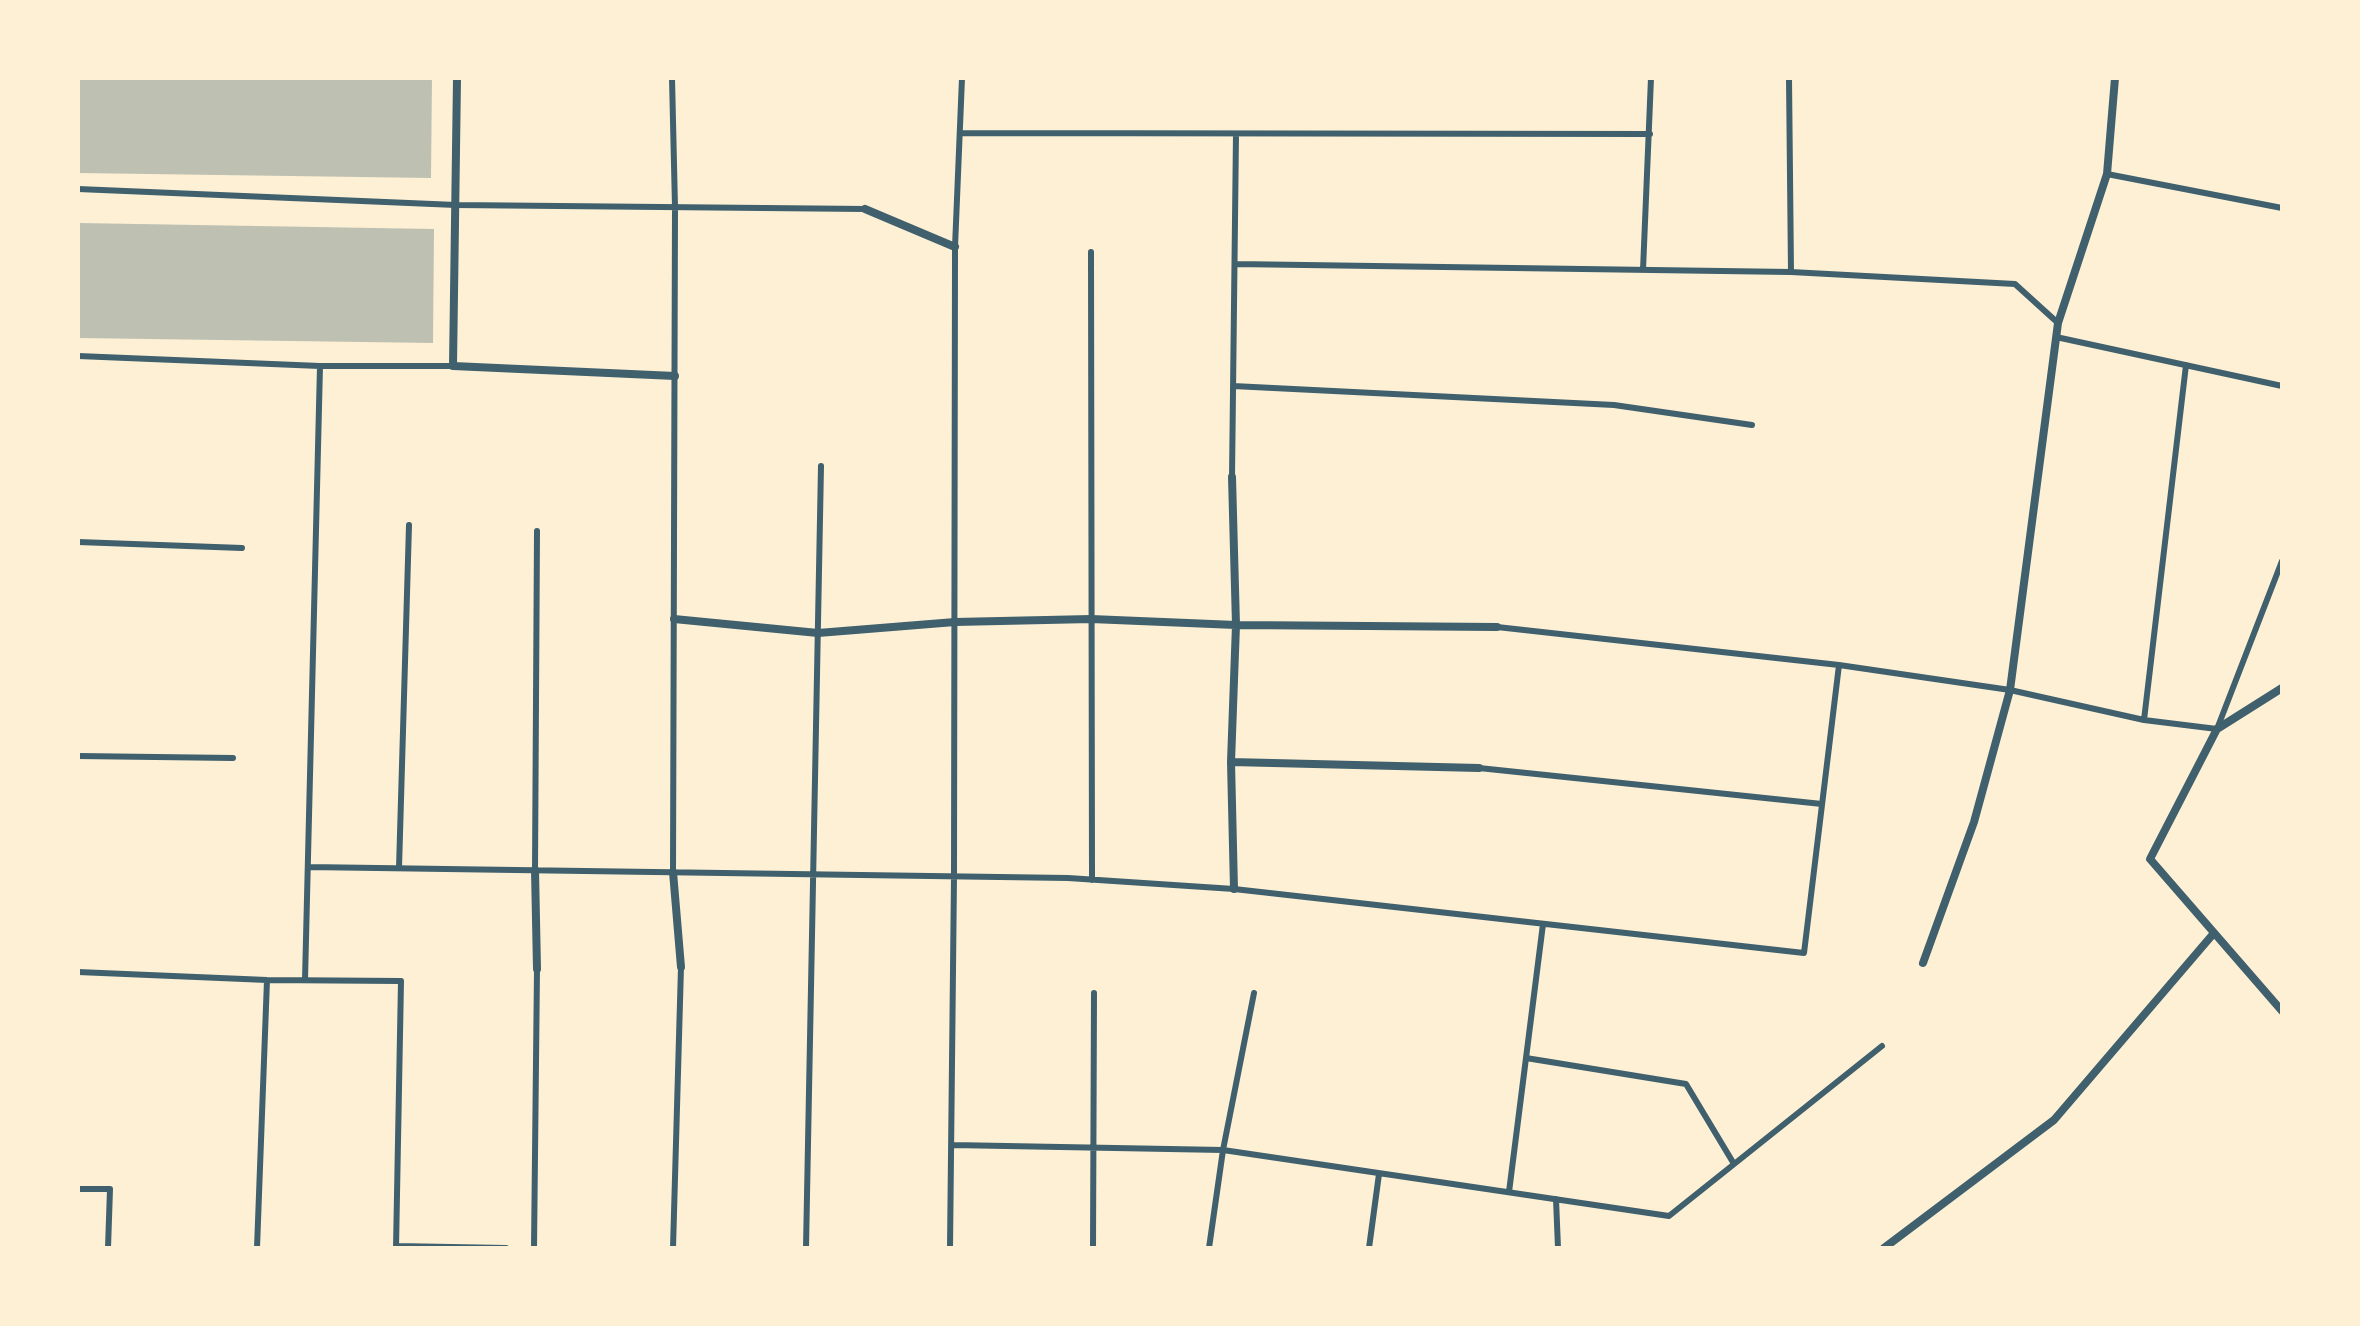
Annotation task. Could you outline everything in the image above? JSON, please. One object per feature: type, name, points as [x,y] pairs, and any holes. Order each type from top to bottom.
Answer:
[{"type":"street","points":[[457,78],[453,366],[675,376]]},
{"type":"street","points":[[1923,963],[1974,822],[2010,690],[2058,323],[2107,174],[2115,78]]},
{"type":"street","points":[[865,209],[955,247]]},
{"type":"street","points":[[1232,477],[1236,625],[1231,762],[1234,889]]},
{"type":"street","points":[[674,619],[818,633],[955,622],[1091,619],[1236,625],[1497,627]]},
{"type":"street","points":[[2282,688],[2217,729],[2150,859],[2282,1011]]},
{"type":"street","points":[[1231,762],[1479,768]]},
{"type":"street","points":[[535,870],[537,969]]},
{"type":"street","points":[[673,872],[681,967]]},
{"type":"street","points":[[1884,1248],[2054,1120],[2214,933]]},
{"type":"lane","points":[[672,78],[675,207],[673,872]]},
{"type":"lane","points":[[950,1248],[955,247],[962,78]]},
{"type":"lane","points":[[1643,270],[1651,78]]},
{"type":"lane","points":[[1789,78],[1791,272]]},
{"type":"lane","points":[[960,133],[1650,134]]},
{"type":"lane","points":[[1232,477],[1236,134]]},
{"type":"lane","points":[[2107,174],[2282,208]]},
{"type":"lane","points":[[78,189],[456,205],[865,209]]},
{"type":"lane","points":[[1091,252],[1092,880]]},
{"type":"lane","points":[[1235,264],[1791,272],[2015,284],[2058,323]]},
{"type":"lane","points":[[2056,337],[2282,386]]},
{"type":"lane","points":[[78,356],[320,366],[453,366]]},
{"type":"lane","points":[[2144,720],[2186,365]]},
{"type":"lane","points":[[305,980],[320,366]]},
{"type":"lane","points":[[1233,386],[1614,405],[1752,425]]},
{"type":"lane","points":[[806,1248],[821,466]]},
{"type":"lane","points":[[399,868],[409,525]]},
{"type":"lane","points":[[535,870],[537,531]]},
{"type":"lane","points":[[78,542],[242,548]]},
{"type":"lane","points":[[1497,627],[1839,665],[2010,690],[2144,720],[2217,729],[2282,561]]},
{"type":"lane","points":[[308,867],[1092,880],[1234,889],[1804,953],[1839,665]]},
{"type":"lane","points":[[78,756],[233,758]]},
{"type":"lane","points":[[1479,768],[1822,804]]},
{"type":"lane","points":[[1509,1192],[1543,924]]},
{"type":"lane","points":[[673,1248],[681,967]]},
{"type":"lane","points":[[534,1248],[537,969]]},
{"type":"lane","points":[[78,972],[267,980],[401,981],[396,1247],[506,1248]]},
{"type":"lane","points":[[257,1248],[267,980]]},
{"type":"lane","points":[[1093,1248],[1094,993]]},
{"type":"lane","points":[[1209,1248],[1223,1150],[1254,993]]},
{"type":"lane","points":[[952,1145],[1223,1150],[1669,1216],[1882,1046]]},
{"type":"lane","points":[[1526,1058],[1686,1084],[1734,1164]]},
{"type":"lane","points":[[1369,1248],[1379,1174]]},
{"type":"lane","points":[[78,1189],[110,1189],[108,1248]]},
{"type":"lane","points":[[1556,1199],[1558,1248]]},
{"type":"building","points":[[78,78],[432,78],[431,178],[78,173]]},
{"type":"building","points":[[78,223],[434,229],[433,343],[78,338]]}]
